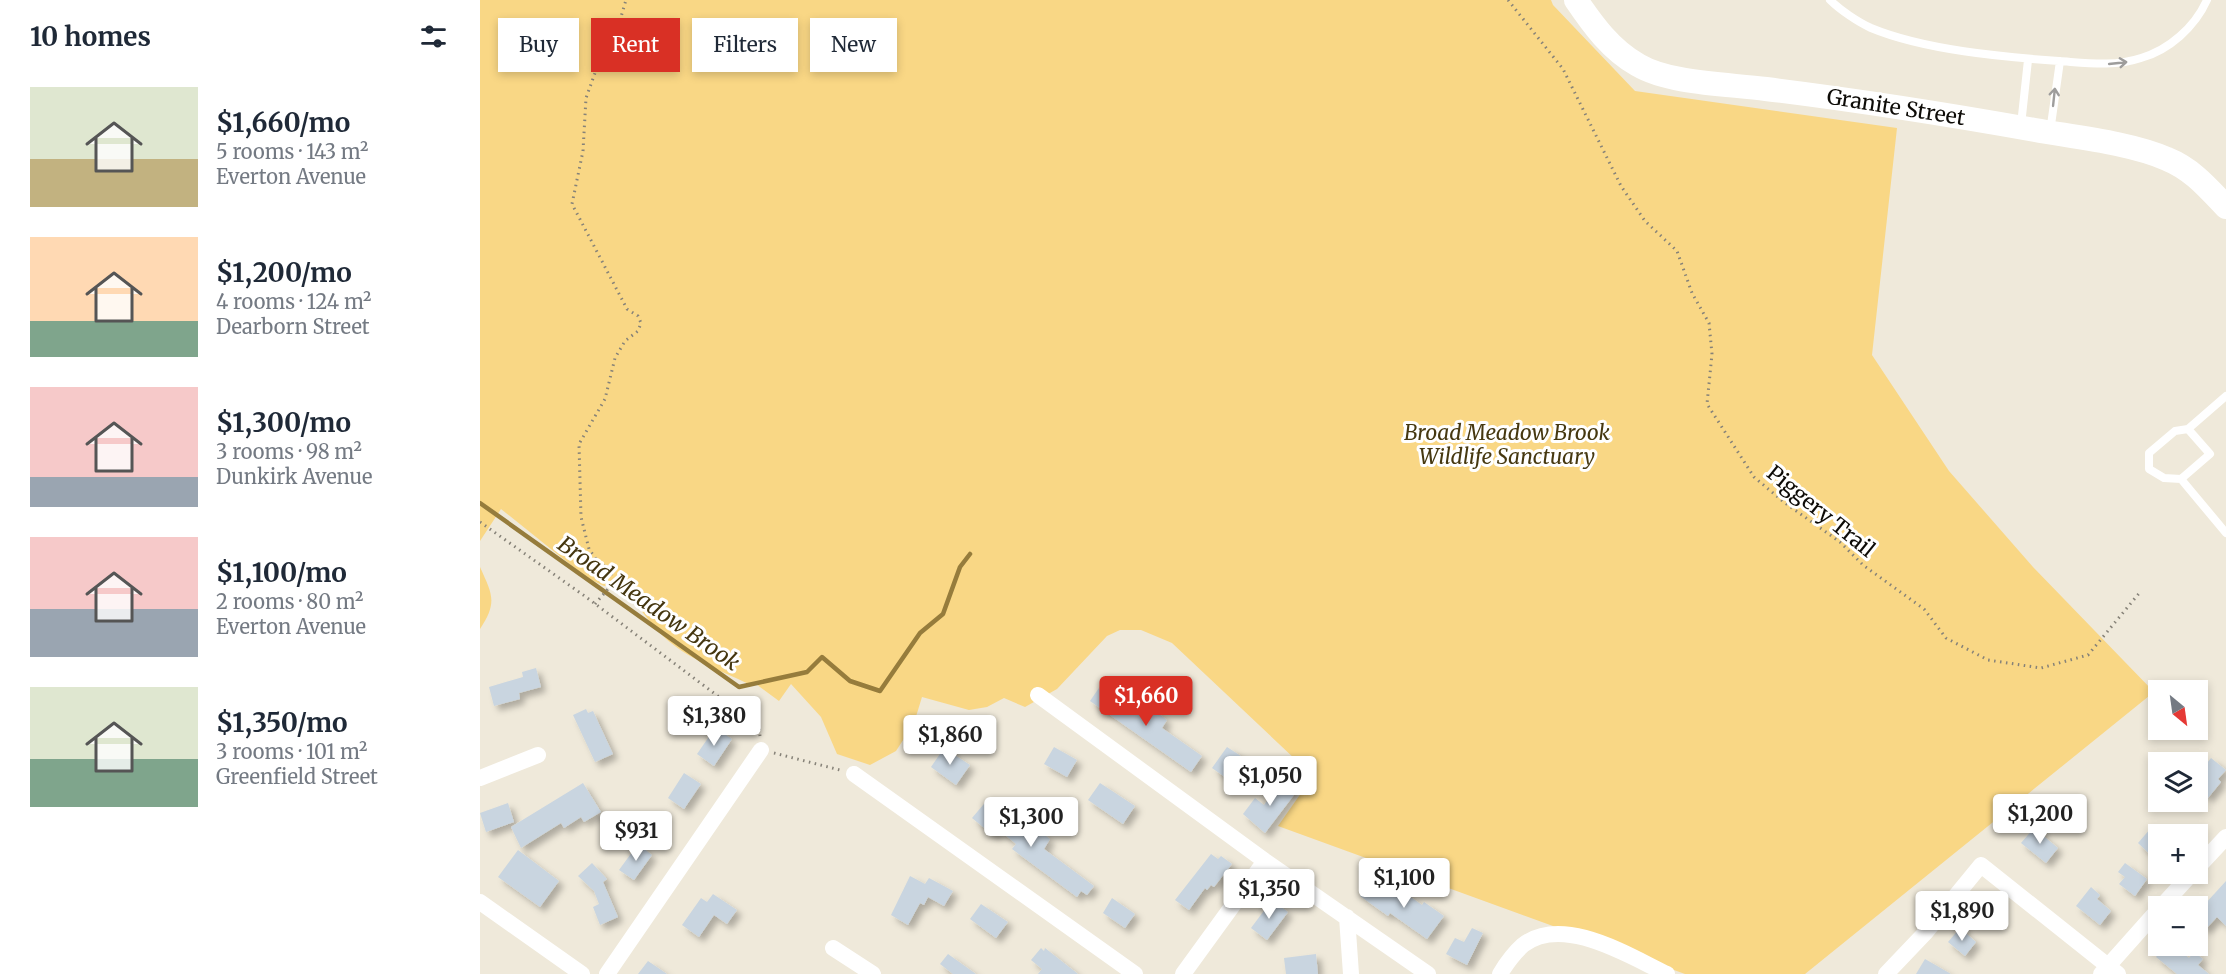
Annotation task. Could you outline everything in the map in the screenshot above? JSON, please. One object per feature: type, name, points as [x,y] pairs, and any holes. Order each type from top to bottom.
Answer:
[{"type":"street","name":"Granite Street","points":[[1576,0],[1590,21],[1614,49],[1639,66],[1672,78],[1860,100],[2050,132],[2152,153],[2186,168],[2226,207]]},
{"type":"street","points":[[1038,695],[1265,861],[1428,974]]},
{"type":"street","points":[[607,974],[760,750]]},
{"type":"street","points":[[480,778],[538,755]]},
{"type":"street","points":[[854,774],[1135,974]]},
{"type":"street","points":[[2208,856],[2226,837]]},
{"type":"street","points":[[1183,974],[1265,861]]},
{"type":"street","points":[[1886,974],[1926,932],[1981,865],[2109,971],[2148,922]]},
{"type":"street","points":[[2171,896],[2182,884]]},
{"type":"street","points":[[480,902],[582,974]]},
{"type":"street","points":[[1347,917],[1351,974]]},
{"type":"street","points":[[1500,974],[1523,945],[1544,935],[1557,933],[1601,944],[1667,974]]},
{"type":"street","points":[[833,948],[873,974]]},
{"type":"lane","points":[[1830,0],[1870,28],[1914,41],[2028,60],[2118,64],[2142,58],[2168,47],[2188,29],[2204,8],[2207,0]]},
{"type":"lane","points":[[2021,127],[2026,99],[2028,60]]},
{"type":"lane","points":[[2050,132],[2060,62]]},
{"type":"lane","points":[[2188,429],[2210,454],[2181,479],[2164,478],[2149,469],[2149,453],[2175,431],[2188,429],[2226,396]]},
{"type":"lane","points":[[2181,479],[2226,533]]},
{"type":"path","points":[[595,604],[614,582],[609,569],[598,561],[589,549],[581,517],[579,444],[605,399],[615,358],[625,341],[638,331],[641,323],[638,316],[627,309],[572,204],[583,151],[586,98],[599,62],[616,34],[626,0]]},
{"type":"path","name":"Piggery Trail","points":[[1508,0],[1563,69],[1621,186],[1645,221],[1677,250],[1692,293],[1709,323],[1712,354],[1707,404],[1754,477],[1785,503],[1840,542],[1863,565],[1924,609],[1946,638],[1988,660],[2041,668],[2088,656],[2141,591]]},
{"type":"path","points":[[480,522],[595,604],[759,727],[760,750],[854,774]]},
{"type":"green space","name":"Broad Meadow Brook Wildlife Sanctuary","points":[[480,0],[1551,0],[1553,5],[1635,91],[1897,128],[1872,355],[1949,471],[2033,567],[2148,686],[2148,697],[1805,974],[1685,974],[1278,826],[1313,776],[1172,643],[1141,630],[1120,630],[1107,636],[1057,689],[1025,707],[1004,698],[987,707],[969,710],[922,697],[914,723],[896,751],[870,765],[837,754],[821,717],[791,684],[779,701],[756,684],[749,684],[693,658],[663,636],[616,585],[604,586],[587,578],[501,509],[480,541]]},
{"type":"green space","points":[[480,567],[488,584],[491,605],[480,629]]},
{"type":"building","points":[[536,668],[541,687],[519,693],[520,699],[494,706],[489,687],[523,677],[522,672]]},
{"type":"building","points":[[1101,685],[1132,707],[1138,699],[1167,720],[1162,728],[1202,756],[1191,772],[1090,701]]},
{"type":"building","points":[[586,709],[588,713],[593,711],[613,754],[595,762],[573,715]]},
{"type":"building","points":[[715,728],[732,739],[714,766],[697,754]]},
{"type":"building","points":[[1054,747],[1077,760],[1067,777],[1044,764]]},
{"type":"building","points":[[1227,747],[1244,758],[1229,780],[1212,768]]},
{"type":"building","points":[[944,748],[970,765],[956,785],[931,767]]},
{"type":"building","points":[[2211,758],[2226,770],[2218,779],[2221,782],[2208,798],[2208,762]]},
{"type":"building","points":[[684,773],[701,784],[684,809],[668,798]]},
{"type":"building","points":[[1281,781],[1297,791],[1265,833],[1243,814],[1255,798],[1264,805]]},
{"type":"building","points":[[583,783],[601,812],[584,822],[581,817],[564,828],[561,823],[521,848],[511,827]]},
{"type":"building","points":[[1100,783],[1135,806],[1123,824],[1088,800]]},
{"type":"building","points":[[989,798],[1013,818],[1011,822],[1034,838],[1039,831],[1050,839],[1044,849],[1094,886],[1087,895],[1081,891],[1077,897],[1012,849],[1016,844],[999,830],[994,836],[972,818]]},
{"type":"building","points":[[508,803],[514,822],[486,832],[480,813]]},
{"type":"building","points":[[2034,828],[2058,848],[2046,863],[2021,843]]},
{"type":"building","points":[[2148,831],[2148,852],[2138,843]]},
{"type":"building","points":[[638,844],[652,855],[634,880],[619,870]]},
{"type":"building","points":[[518,850],[559,881],[540,907],[498,877]]},
{"type":"building","points":[[1211,854],[1218,859],[1221,856],[1232,864],[1214,887],[1211,885],[1207,890],[1205,888],[1189,910],[1175,900]]},
{"type":"building","points":[[592,863],[607,879],[603,882],[618,917],[600,925],[593,907],[599,904],[594,891],[578,876]]},
{"type":"building","points":[[2125,863],[2147,879],[2135,896],[2119,884],[2125,877],[2118,872]]},
{"type":"building","points":[[910,876],[925,884],[929,878],[953,891],[944,906],[928,897],[924,905],[920,903],[908,925],[891,915]]},
{"type":"building","points":[[1371,881],[1388,894],[1395,886],[1422,905],[1424,902],[1444,916],[1427,939],[1390,913],[1388,916],[1360,896]]},
{"type":"building","points":[[2226,881],[2226,926],[2217,917],[2208,927],[2208,901]]},
{"type":"building","points":[[2091,887],[2100,895],[2097,899],[2111,911],[2100,925],[2076,906]]},
{"type":"building","points":[[713,894],[737,910],[727,924],[714,915],[699,937],[682,925],[701,898],[707,902]]},
{"type":"building","points":[[1112,898],[1135,914],[1125,928],[1103,913]]},
{"type":"building","points":[[1272,900],[1288,912],[1267,940],[1251,928]]},
{"type":"building","points":[[981,904],[1008,922],[996,938],[970,919]]},
{"type":"building","points":[[1472,928],[1483,933],[1467,965],[1446,954],[1455,938],[1464,942]]},
{"type":"building","points":[[1960,928],[1976,942],[1965,956],[1948,942]]},
{"type":"building","points":[[1041,948],[1044,951],[1045,948],[1078,974],[1038,974],[1042,969],[1031,960]]},
{"type":"building","points":[[948,954],[976,974],[953,974],[940,964]]},
{"type":"building","points":[[1316,954],[1318,974],[1286,974],[1284,958]]},
{"type":"building","points":[[2199,956],[2203,959],[2198,965],[2209,974],[2177,974],[2156,957]]},
{"type":"building","points":[[1925,959],[1951,974],[1916,974]]},
{"type":"building","points":[[648,961],[667,974],[638,974]]},
{"type":"waterway","name":"Broad Meadow Brook","points":[[480,503],[739,687],[807,672],[822,657],[850,681],[880,691],[920,633],[943,614],[960,567],[970,554]]}]
